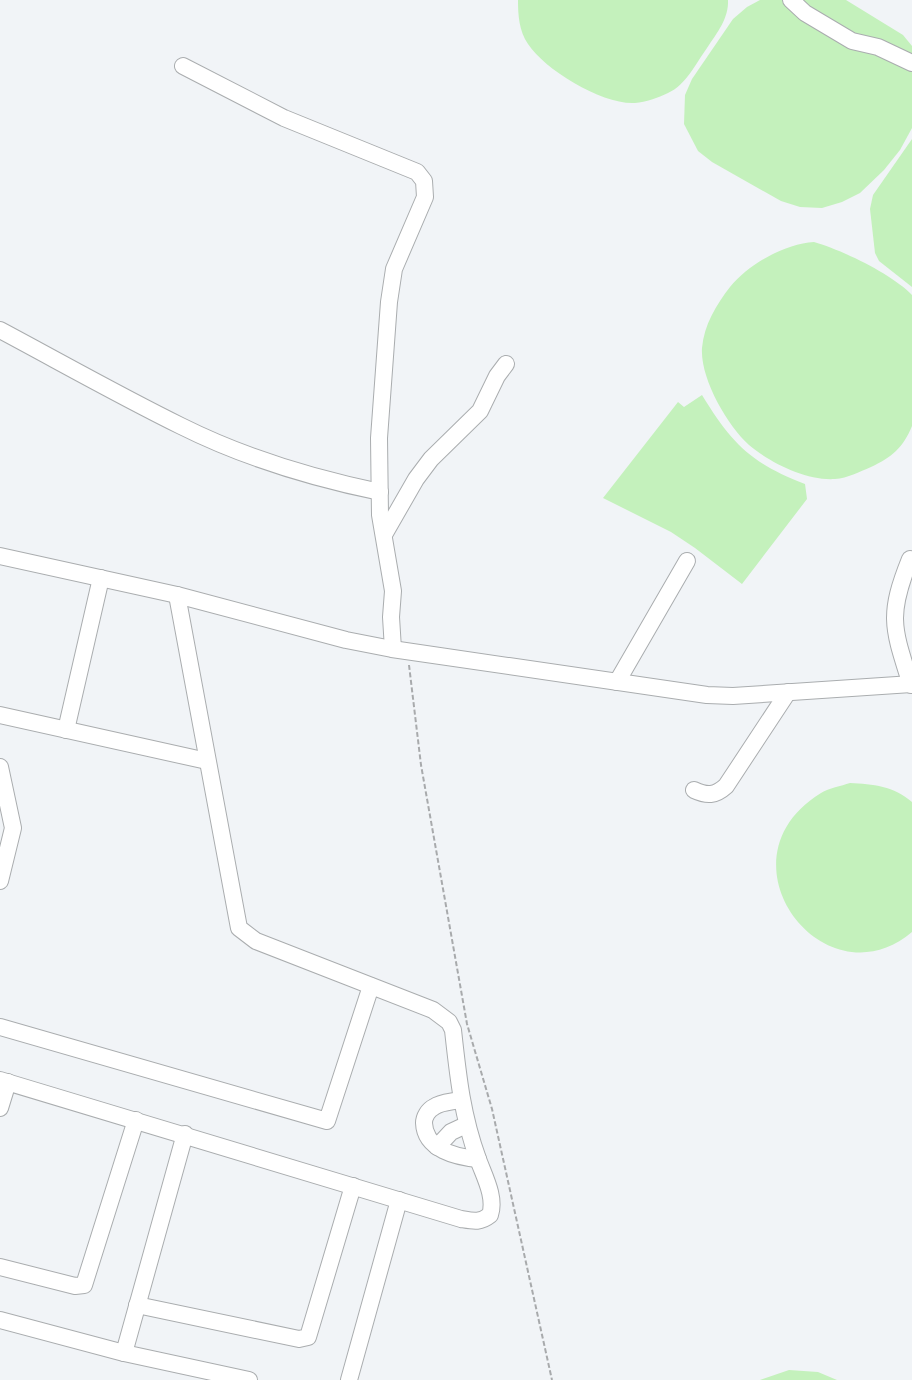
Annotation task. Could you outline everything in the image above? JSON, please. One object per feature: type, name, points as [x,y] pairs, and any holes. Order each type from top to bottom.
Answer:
[{"type":"street","points":[[791,0],[806,13],[852,41],[878,47],[912,62]]},
{"type":"street","points":[[183,66],[284,118],[417,172],[424,181],[425,198],[397,262],[389,302],[379,438],[380,515],[393,591],[391,617],[400,650]]},
{"type":"street","points":[[0,330],[182,427],[317,478],[380,492]]},
{"type":"street","points":[[384,533],[416,479],[431,459],[480,411],[497,376],[506,364]]},
{"type":"street","points":[[0,556],[177,595],[346,640],[400,650],[493,662],[707,695],[911,684],[894,623],[895,601],[910,559]]},
{"type":"street","points":[[617,682],[687,560]]},
{"type":"street","points":[[66,730],[101,578]]},
{"type":"street","points":[[0,1108],[4,1081],[185,1134],[461,1219],[474,1222],[484,1220],[490,1215],[492,1199],[466,1125],[460,1100],[453,1030],[449,1022],[434,1010],[256,941],[239,928],[177,595]]},
{"type":"street","points":[[694,790],[710,795],[717,793],[726,786],[788,692]]},
{"type":"street","points":[[0,715],[207,760]]},
{"type":"street","points":[[0,767],[13,828],[0,881]]},
{"type":"street","points":[[0,1027],[327,1121],[370,986]]},
{"type":"street","points":[[460,1100],[433,1107],[425,1118],[426,1135],[437,1147],[465,1158],[478,1159]]},
{"type":"street","points":[[0,1267],[75,1286],[84,1285],[136,1120]]},
{"type":"street","points":[[437,1147],[451,1132],[466,1125]]},
{"type":"street","points":[[124,1353],[185,1134]]},
{"type":"street","points":[[137,1305],[299,1339],[308,1337],[353,1186]]},
{"type":"street","points":[[349,1380],[399,1200]]},
{"type":"street","points":[[0,1320],[124,1353],[249,1380]]},
{"type":"path","points":[[400,650],[467,1024],[492,1109],[552,1380]]},
{"type":"green space","points":[[518,0],[728,0],[728,7],[722,25],[715,37],[695,67],[680,85],[664,95],[648,101],[635,103],[622,102],[592,92],[561,75],[547,64],[536,54],[525,39],[520,23]]},
{"type":"green space","points":[[760,0],[846,0],[903,35],[912,46],[912,128],[900,150],[884,170],[860,193],[842,202],[822,208],[800,207],[781,201],[712,162],[698,151],[684,124],[685,95],[692,79],[733,19],[747,7]]},
{"type":"green space","points":[[912,139],[912,287],[879,261],[875,253],[870,209],[873,195]]},
{"type":"green space","points":[[814,242],[880,271],[912,295],[912,426],[901,446],[885,459],[871,467],[835,479],[813,477],[789,470],[749,445],[732,426],[716,400],[705,373],[703,360],[702,348],[705,331],[720,301],[730,287],[757,263],[779,251]]},
{"type":"green space","points":[[702,395],[723,427],[744,450],[770,468],[805,484],[807,499],[742,584],[671,532],[603,498],[678,402],[684,407]]},
{"type":"green space","points":[[850,783],[875,785],[891,789],[912,802],[912,932],[879,950],[846,951],[816,938],[793,915],[779,886],[777,853],[790,821],[821,793]]},
{"type":"green space","points":[[789,1370],[818,1372],[837,1380],[760,1380]]}]
